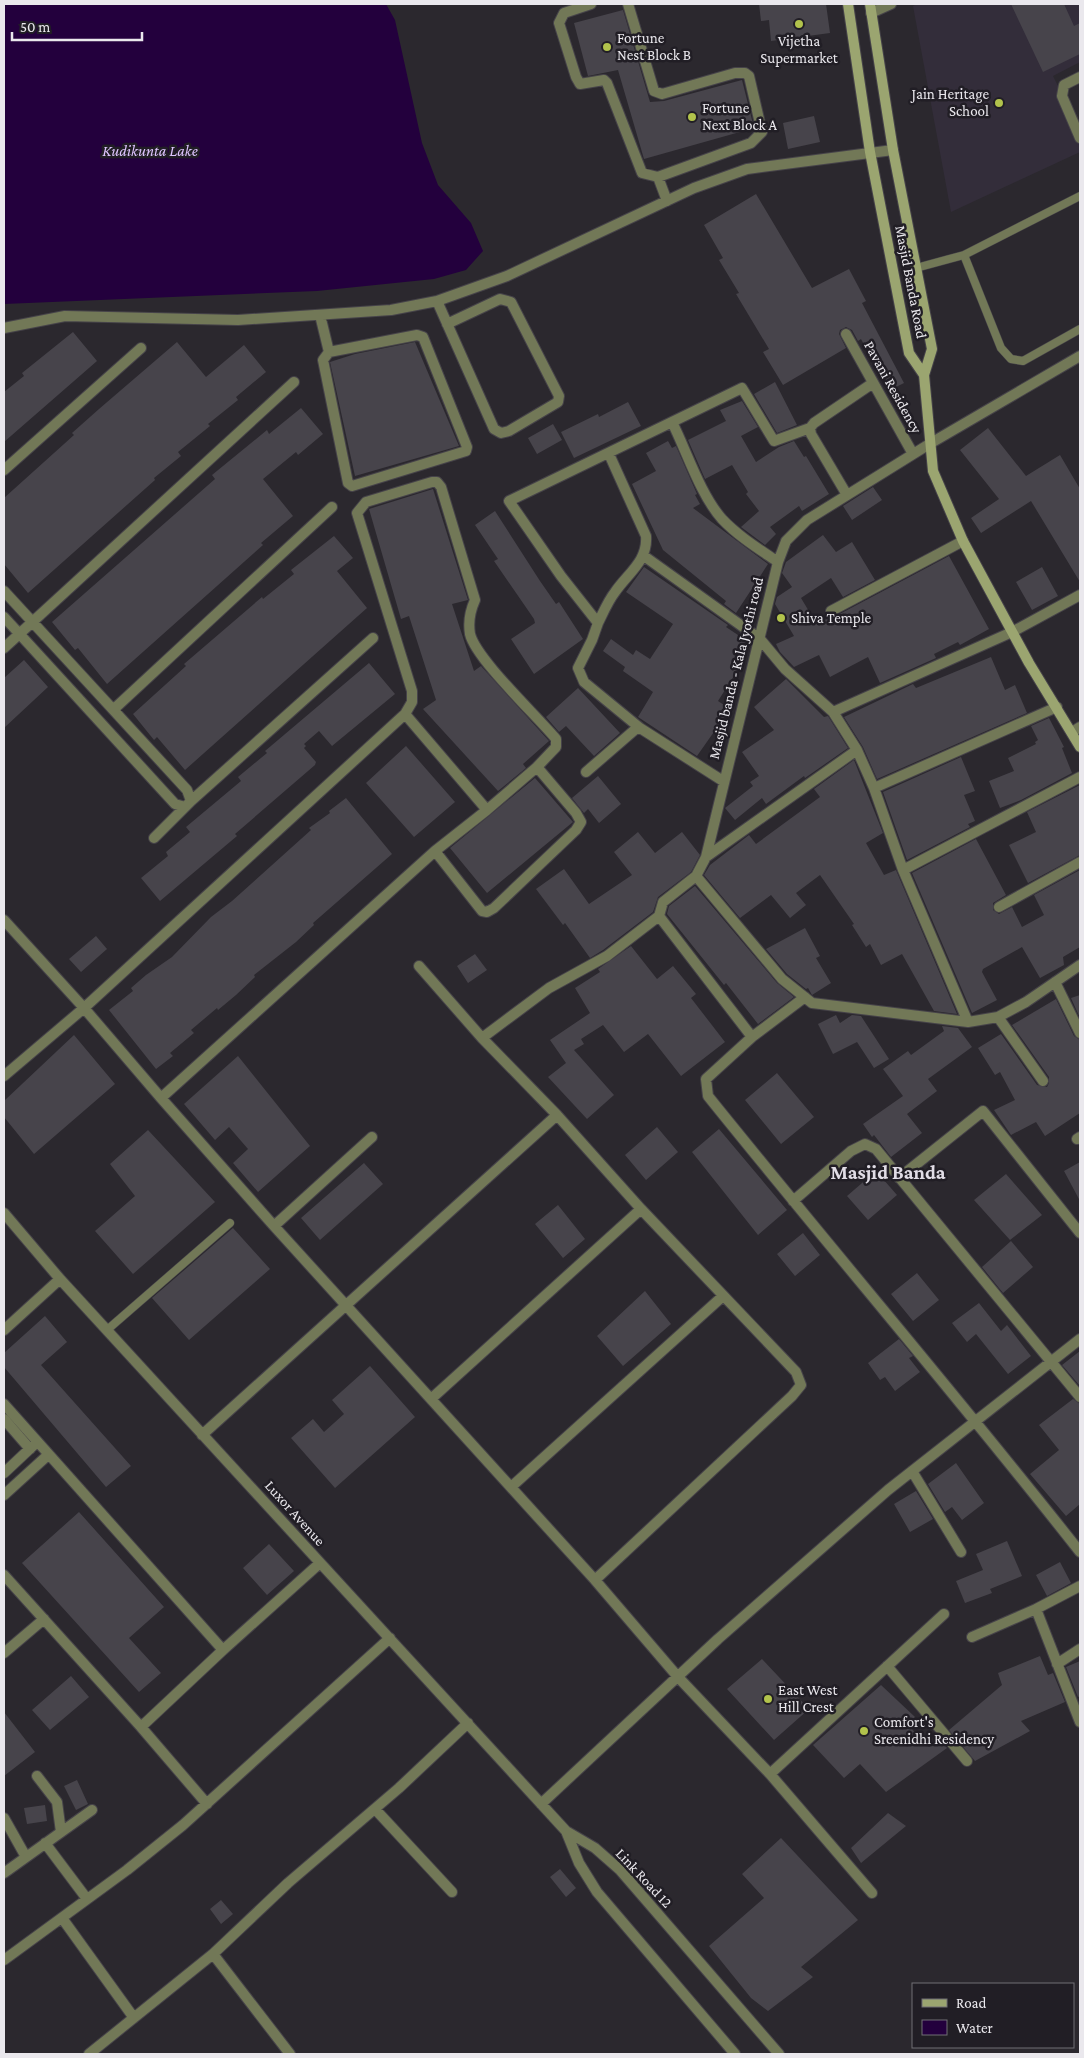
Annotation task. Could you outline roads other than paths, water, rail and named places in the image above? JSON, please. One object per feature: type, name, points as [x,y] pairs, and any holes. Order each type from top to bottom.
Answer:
[{"type":"main road","name":"Masjid Banda Road","points":[[848,4],[870,152],[909,352],[924,375]]},
{"type":"main road","name":"Masjid Banda Road","points":[[871,9],[893,150],[932,349],[924,375]]},
{"type":"main road","points":[[924,375],[933,472],[963,542],[1012,632],[1057,707],[1076,729],[1080,747]]},
{"type":"street","points":[[592,4],[564,13],[560,23],[576,78],[580,84],[604,80],[607,83],[642,173],[658,177],[751,144],[762,132],[749,76],[744,73],[735,73],[657,94],[654,91],[628,4]]},
{"type":"street","name":"Masjid Banda Road","points":[[871,9],[891,4]]},
{"type":"street","points":[[1080,76],[1064,85],[1062,96],[1080,138]]},
{"type":"street","points":[[4,328],[65,316],[238,320],[391,310],[437,301],[507,276],[667,201],[747,169],[893,150]]},
{"type":"street","points":[[658,177],[667,201]]},
{"type":"street","points":[[437,301],[446,324],[494,429],[501,433],[509,431],[558,402],[559,396],[511,302],[500,299],[446,324]]},
{"type":"street","points":[[320,315],[328,352],[323,360],[348,483],[352,486],[466,451],[467,447],[423,337],[417,335],[328,352]]},
{"type":"street","name":"Pavani Residency","points":[[846,334],[913,454]]},
{"type":"street","points":[[4,470],[141,348]]},
{"type":"street","name":"Masjid banda - Kala Jyothi road","points":[[482,1038],[549,988],[607,956],[659,916],[663,902],[696,876],[706,857],[723,781],[778,562],[786,541],[807,520],[931,443],[1080,356]]},
{"type":"street","points":[[4,648],[294,382]]},
{"type":"street","points":[[598,623],[561,576],[509,501],[742,388],[774,441],[810,428],[814,423],[873,383]]},
{"type":"street","points":[[672,422],[709,500],[722,518],[744,538],[778,562]]},
{"type":"street","points":[[810,428],[810,434],[847,495]]},
{"type":"street","points":[[609,454],[646,536],[644,556],[614,592],[578,668],[584,682],[638,727],[723,781]]},
{"type":"street","points":[[4,1076],[84,1008],[405,714],[412,702],[412,691],[357,513],[366,502],[437,482],[441,487],[475,600],[469,614],[470,635],[483,658],[556,739],[556,747],[537,767],[487,810],[435,851],[160,1098]]},
{"type":"street","points":[[114,709],[332,507]]},
{"type":"street","points":[[831,611],[963,542]]},
{"type":"street","points":[[644,556],[760,639],[785,669],[833,712],[857,750],[874,788],[903,870],[968,1022]]},
{"type":"street","points":[[4,591],[187,790],[188,804]]},
{"type":"street","points":[[833,712],[1012,632],[1080,595]]},
{"type":"street","points":[[4,617],[176,804],[188,804]]},
{"type":"street","points":[[154,838],[188,804],[373,638]]},
{"type":"street","points":[[874,788],[1057,707]]},
{"type":"street","points":[[405,714],[487,810]]},
{"type":"street","points":[[586,772],[638,727]]},
{"type":"street","points":[[706,857],[857,750]]},
{"type":"street","points":[[435,851],[482,911],[487,912],[494,908],[576,830],[581,822],[576,813],[537,767]]},
{"type":"street","points":[[903,870],[1080,778]]},
{"type":"street","points":[[999,907],[1080,862]]},
{"type":"street","points":[[696,876],[782,979],[812,1003],[968,1022],[998,1017],[1026,1002],[1080,964]]},
{"type":"street","points":[[659,916],[752,1036]]},
{"type":"street","points":[[4,920],[84,1008],[160,1098],[274,1226],[596,1580],[678,1677],[770,1774],[872,1893]]},
{"type":"street","points":[[419,966],[482,1038],[557,1115],[641,1209],[796,1372],[800,1385],[792,1396],[596,1580]]},
{"type":"street","points":[[1055,982],[1080,1033]]},
{"type":"street","points":[[805,998],[752,1036],[706,1080],[708,1096],[793,1201],[977,1420],[1080,1552]]},
{"type":"street","points":[[998,1017],[1043,1081]]},
{"type":"street","points":[[899,1178],[982,1111],[1080,1233]]},
{"type":"street","points":[[202,1435],[345,1304],[557,1115]]},
{"type":"street","points":[[274,1226],[372,1137]]},
{"type":"street","points":[[793,1201],[851,1151],[865,1144],[876,1149],[1080,1397]]},
{"type":"street","points":[[432,1399],[641,1209]]},
{"type":"street","name":"Luxor Avenue","points":[[4,1213],[202,1435],[566,1831]]},
{"type":"street","points":[[4,1330],[60,1278]]},
{"type":"street","points":[[511,1487],[723,1296]]},
{"type":"street","points":[[541,1804],[732,1626],[912,1471],[1080,1339]]},
{"type":"street","points":[[4,1404],[6,1417],[33,1445],[48,1455],[223,1650]]},
{"type":"street","points":[[4,1473],[33,1445]]},
{"type":"street","points":[[4,1495],[48,1455]]},
{"type":"street","points":[[912,1471],[961,1552]]},
{"type":"street","points":[[142,1727],[223,1650],[320,1563]]},
{"type":"street","points":[[4,1575],[142,1727],[207,1804]]},
{"type":"street","points":[[972,1637],[1036,1609],[1080,1586]]},
{"type":"street","points":[[1036,1609],[1080,1722]]},
{"type":"street","points":[[770,1774],[944,1614]]},
{"type":"street","points":[[4,1652],[44,1619]]},
{"type":"street","points":[[4,1960],[134,1865],[207,1804],[390,1638]]},
{"type":"street","points":[[1057,1664],[1080,1649]]},
{"type":"street","points":[[887,1666],[967,1761]]},
{"type":"street","points":[[88,2054],[214,1954],[288,1883],[375,1809],[448,1744],[468,1723]]},
{"type":"street","points":[[37,1776],[57,1802],[61,1832]]},
{"type":"street","points":[[375,1809],[452,1892]]},
{"type":"street","points":[[4,1873],[92,1810]]},
{"type":"street","points":[[4,1818],[26,1857]]},
{"type":"street","points":[[566,1831],[579,1863],[597,1892],[735,2054]]},
{"type":"street","name":"Link Road 12","points":[[566,1831],[595,1848],[620,1870],[779,2054]]},
{"type":"street","points":[[45,1843],[87,1900]]},
{"type":"street","points":[[62,1918],[134,2018]]},
{"type":"street","points":[[214,1954],[290,2054]]},
{"type":"lane","points":[[916,268],[964,254],[1080,196]]},
{"type":"lane","points":[[964,254],[1001,348],[1010,359],[1022,362],[1080,329]]},
{"type":"lane","points":[[107,1330],[230,1224]]},
{"type":"water","name":"Kudikunta Lake","points":[[4,4],[386,4],[395,20],[422,143],[438,185],[471,223],[483,251],[466,270],[434,279],[317,291],[4,304]]},
{"type":"place","name":"Vijetha Supermarket","points":[[799,24]]},
{"type":"place","name":"Fortune Nest Block B","points":[[607,47]]},
{"type":"place","name":"Jain Heritage School","points":[[999,103]]},
{"type":"place","name":"Fortune Next Block A","points":[[692,117]]},
{"type":"place","name":"Shiva Temple","points":[[781,618]]},
{"type":"place","name":"East West Hill Crest","points":[[768,1699]]},
{"type":"place","name":"Comfort's Sreenidhi Residency","points":[[864,1731]]},
{"type":"district","name":"Masjid Banda","points":[[888,1172]]}]
